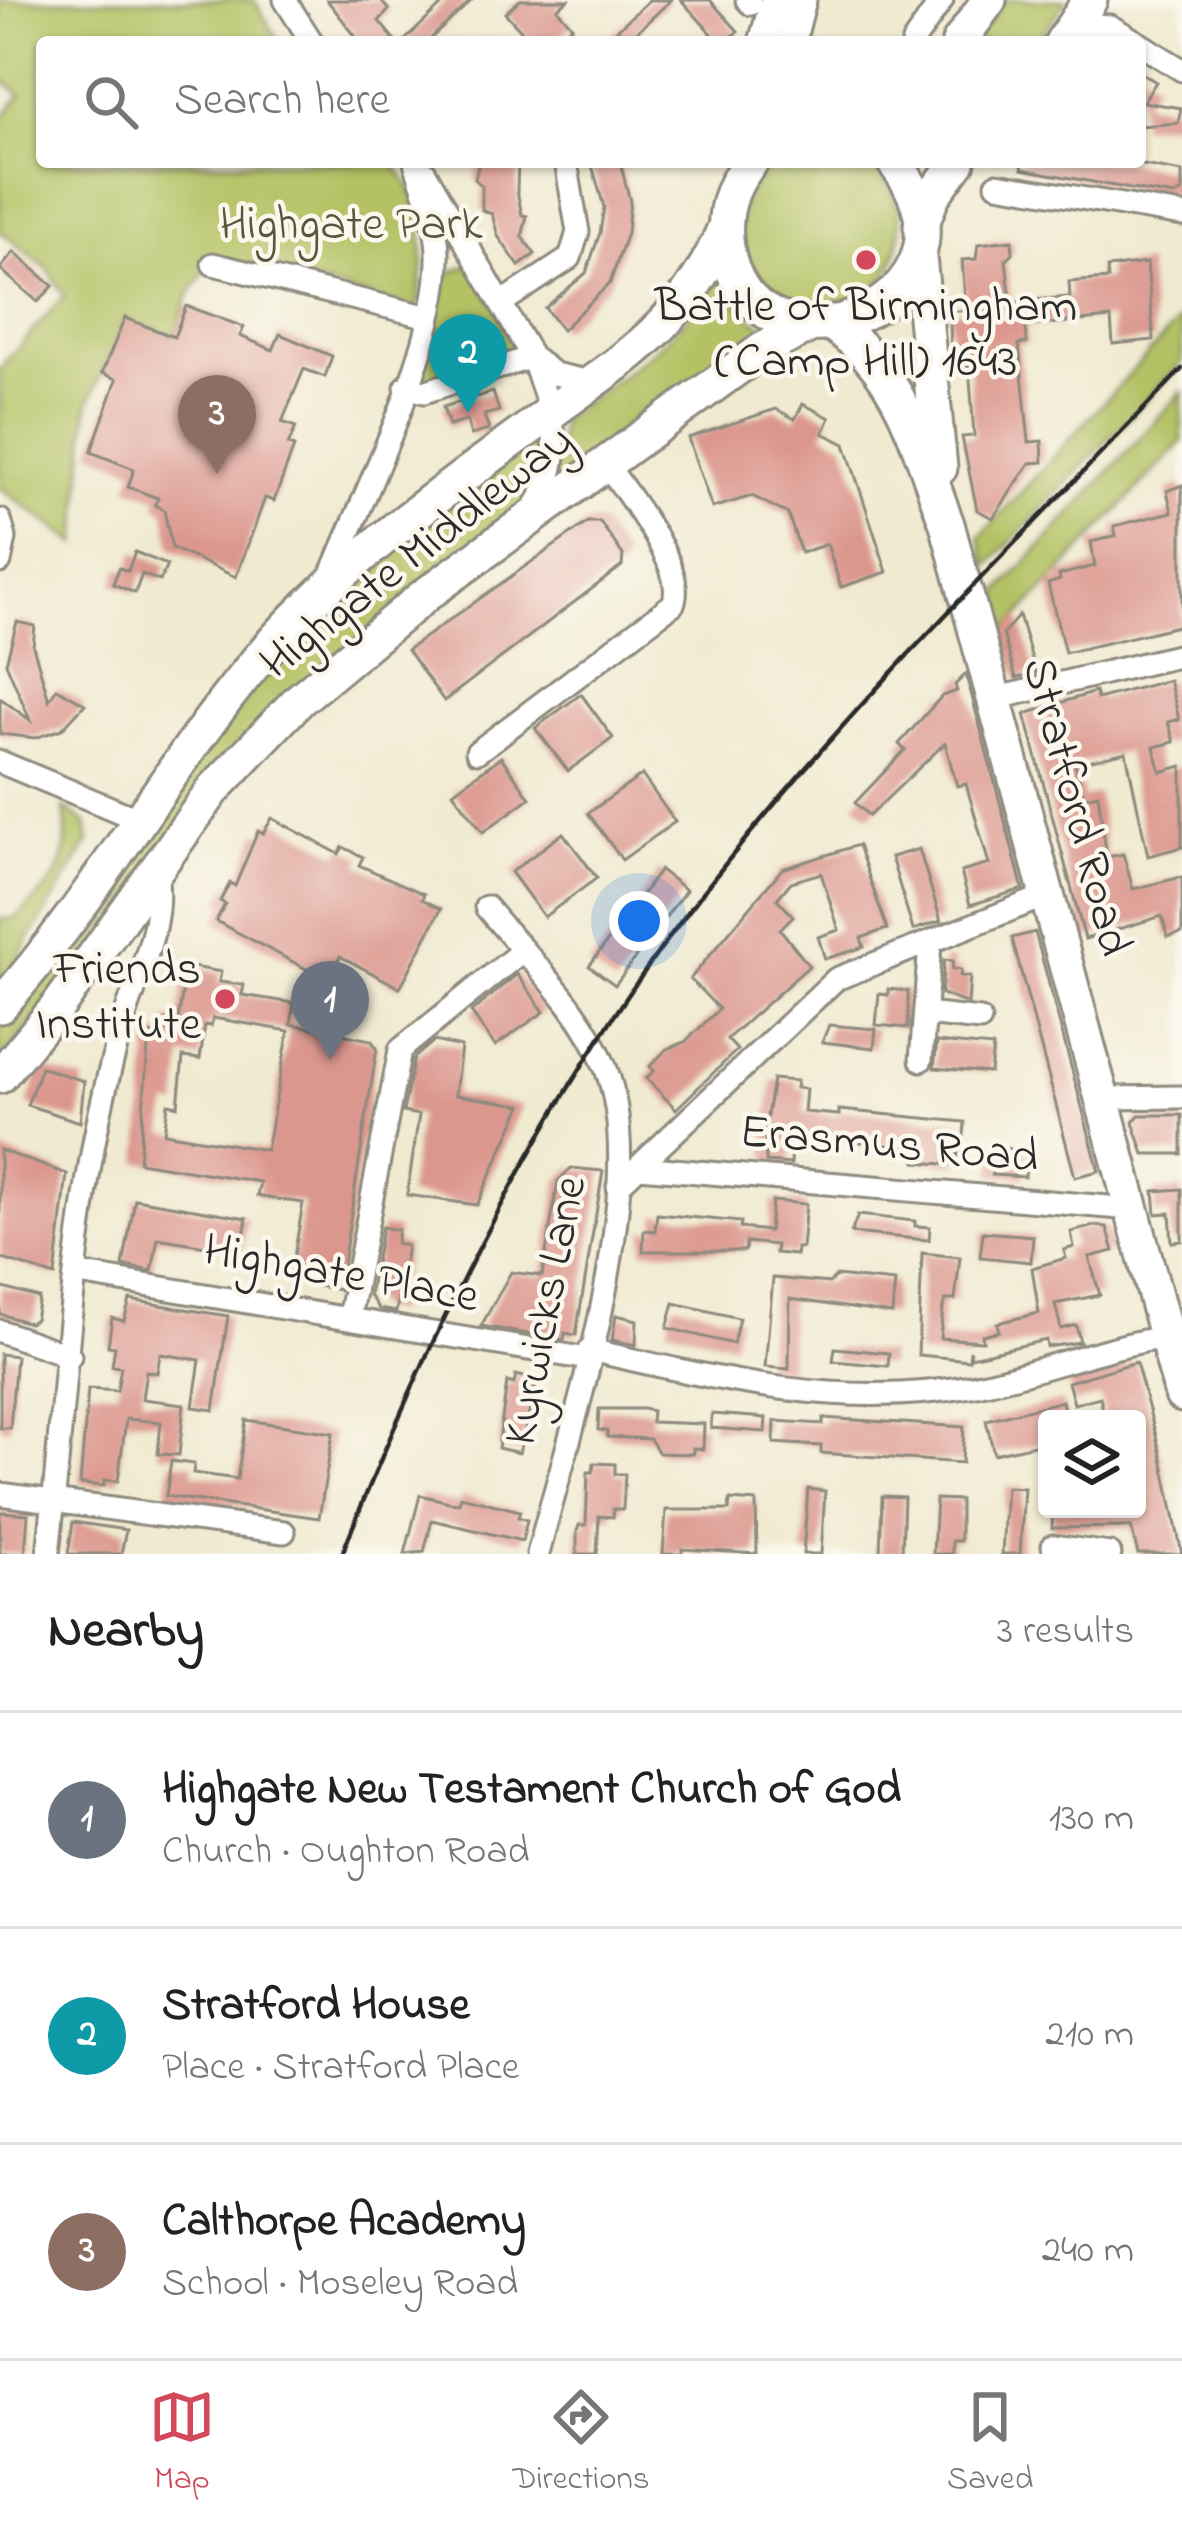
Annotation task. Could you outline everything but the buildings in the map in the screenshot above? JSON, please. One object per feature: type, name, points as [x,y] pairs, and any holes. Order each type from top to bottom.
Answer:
[{"type":"highway","points":[[962,36],[988,0]]},
{"type":"highway","name":"Highgate Middleway","points":[[0,1006],[259,658],[326,588],[424,506],[657,335],[680,308],[748,168]]},
{"type":"highway","points":[[897,168],[916,200],[920,237]]},
{"type":"highway","name":"Highgate Middleway","points":[[0,1076],[59,1005],[155,866],[230,769],[299,700],[424,596],[762,350],[822,326],[864,317],[890,300],[908,276],[933,195],[953,168]]},
{"type":"highway","name":"Stratford Road","points":[[727,213],[728,255],[758,302],[822,326],[879,362],[895,387],[946,524],[997,698],[1132,1209],[1174,1336],[1182,1395]]},
{"type":"highway","name":"Stratford Road","points":[[920,237],[920,303],[946,524]]},
{"type":"main road","points":[[793,36],[802,0]]},
{"type":"main road","points":[[758,1],[762,36]]},
{"type":"main road","points":[[727,213],[735,168]]},
{"type":"street","points":[[285,0],[308,36]]},
{"type":"street","points":[[917,28],[942,0]]},
{"type":"street","points":[[1075,22],[1110,26],[1126,36]]},
{"type":"street","points":[[1146,48],[1182,70]]},
{"type":"street","points":[[326,588],[429,317],[437,232],[418,168]]},
{"type":"street","points":[[420,168],[503,302],[532,358],[550,413],[557,450],[551,474],[517,531]]},
{"type":"street","points":[[503,302],[571,258],[577,207],[567,168]]},
{"type":"street","points":[[997,184],[1182,215]]},
{"type":"street","points":[[438,256],[470,250]]},
{"type":"street","points":[[213,264],[429,317]]},
{"type":"street","points":[[532,358],[554,374],[595,383]]},
{"type":"street","points":[[406,387],[424,392],[532,358]]},
{"type":"street","points":[[477,752],[673,604],[678,592],[676,572],[608,466]]},
{"type":"street","points":[[0,520],[5,538],[0,562]]},
{"type":"street","points":[[997,698],[1182,656]]},
{"type":"street","points":[[0,763],[136,819]]},
{"type":"street","points":[[48,1554],[94,1142],[122,1027],[160,914],[155,866]]},
{"type":"street","points":[[618,1186],[836,979],[1048,896]]},
{"type":"street","name":"Kyrwicks Lane","points":[[486,907],[574,1012],[604,1065],[620,1139],[618,1186],[589,1355],[538,1554]]},
{"type":"street","points":[[921,1060],[931,944]]},
{"type":"street","points":[[349,1318],[400,1050],[522,951]]},
{"type":"street","points":[[926,1014],[980,1020]]},
{"type":"street","points":[[1104,1098],[1182,1097]]},
{"type":"street","name":"Erasmus Road","points":[[639,1167],[1132,1209]]},
{"type":"street","name":"Highgate Place","points":[[79,1274],[589,1355],[742,1385],[854,1394],[971,1386],[1174,1336]]},
{"type":"street","points":[[0,1331],[70,1356]]},
{"type":"street","points":[[0,1494],[284,1532]]},
{"type":"street","points":[[1052,1546],[1110,1554]]},
{"type":"green space","name":"Highgate Park","points":[[0,0],[254,0],[275,36],[36,36],[36,168],[396,168],[412,194],[422,232],[417,309],[215,257],[190,293],[174,336],[125,319],[88,405],[77,544],[0,488],[0,368],[64,296],[48,269],[0,231],[0,121],[21,95],[0,77]]},
{"type":"green space","points":[[1005,0],[1067,0],[1040,36],[980,36]]},
{"type":"green space","points":[[771,168],[872,168],[888,185],[899,213],[900,234],[885,278],[857,300],[821,304],[786,293],[757,271],[741,239],[745,202]]},
{"type":"green space","points":[[471,264],[522,353],[429,385],[418,382],[447,274]]},
{"type":"green space","points":[[716,278],[748,316],[775,334],[551,495],[561,420],[666,339]]},
{"type":"green space","points":[[1182,317],[1182,362],[987,567],[980,537]]},
{"type":"green space","points":[[1182,392],[1182,442],[1006,630],[999,592]]},
{"type":"green space","points":[[551,429],[545,464],[521,511],[314,673],[0,1061],[0,1020],[277,652],[367,565]]},
{"type":"green space","points":[[64,807],[86,823],[89,842],[0,987],[0,918],[14,919],[58,871],[66,845]]},
{"type":"railway","points":[[342,1554],[408,1397],[482,1243],[565,1093],[659,951],[844,724],[1182,369]]},
{"type":"place","name":"Battle of Birmingham (Camp Hill) 1643","points":[[866,260]]},
{"type":"place","name":"Stratford House","points":[[468,413]]},
{"type":"place","name":"Calthorpe Academy","points":[[217,474]]},
{"type":"place","name":"Friends Institute","points":[[225,999]]},
{"type":"place","name":"Highgate New Testament Church of God","points":[[330,1060]]}]
